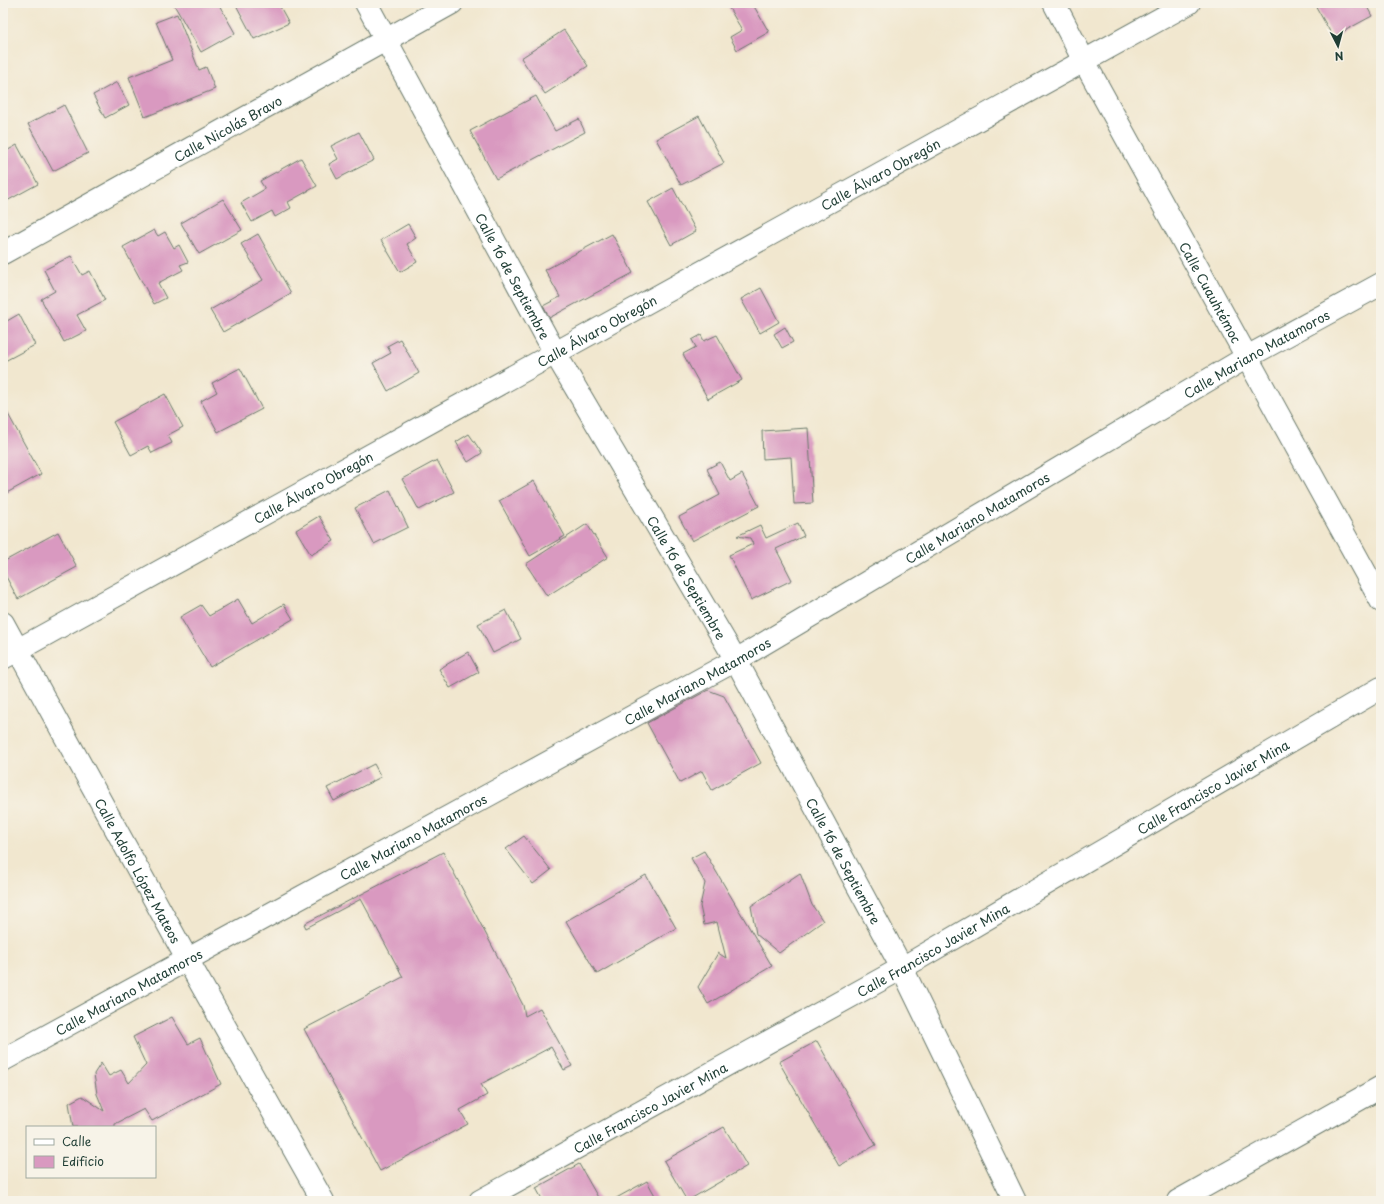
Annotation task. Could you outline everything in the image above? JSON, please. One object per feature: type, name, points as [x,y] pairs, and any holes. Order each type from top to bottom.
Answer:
[{"type":"street","name":"Calle 16 de Septiembre","points":[[366,3],[555,353],[736,660],[902,968],[1016,1201]]},
{"type":"street","name":"Calle Nicolás Bravo","points":[[3,253],[452,3]]},
{"type":"street","name":"Calle Cuauhtémoc","points":[[1054,3],[1084,61],[1381,601]]},
{"type":"street","name":"Calle Álvaro Obregón","points":[[10,654],[1189,3]]},
{"type":"street","name":"Calle Mariano Matamoros","points":[[3,1060],[736,660],[1247,358],[1381,284]]},
{"type":"street","name":"Calle Adolfo López Mateos","points":[[3,623],[10,654],[187,959],[323,1201]]},
{"type":"street","name":"Calle Francisco Javier Mina","points":[[480,1201],[902,968],[1381,688]]},
{"type":"street","points":[[1178,1201],[1381,1087]]},
{"type":"building","points":[[173,3],[218,3],[235,33],[201,52]]},
{"type":"building","points":[[235,3],[278,3],[289,23],[254,39]]},
{"type":"building","points":[[726,3],[752,3],[769,32],[737,50],[730,37],[742,30]]},
{"type":"building","points":[[1314,3],[1365,3],[1372,16],[1333,37]]},
{"type":"building","points":[[177,14],[199,70],[206,67],[215,89],[145,117],[129,77],[172,60],[156,22]]},
{"type":"building","points":[[564,30],[588,66],[545,94],[521,58]]},
{"type":"building","points":[[117,82],[129,105],[105,118],[93,95]]},
{"type":"building","points":[[536,96],[555,131],[579,119],[585,132],[496,179],[470,131]]},
{"type":"building","points":[[64,105],[88,153],[53,171],[28,124]]},
{"type":"building","points":[[699,116],[724,163],[681,185],[656,139]]},
{"type":"building","points":[[359,132],[374,160],[337,179],[329,164],[338,159],[331,146]]},
{"type":"building","points":[[17,145],[38,184],[3,203],[3,153]]},
{"type":"building","points":[[301,158],[317,186],[288,202],[291,208],[275,217],[272,211],[252,222],[241,203],[265,189],[260,181]]},
{"type":"building","points":[[673,188],[696,231],[671,245],[648,202]]},
{"type":"building","points":[[223,199],[242,230],[199,254],[181,223]]},
{"type":"building","points":[[408,224],[416,238],[407,244],[417,262],[400,272],[381,240]]},
{"type":"building","points":[[154,230],[158,236],[165,232],[174,248],[179,245],[188,262],[180,265],[183,270],[158,283],[166,298],[154,304],[123,247]]},
{"type":"building","points":[[258,234],[291,293],[223,332],[210,310],[263,280],[241,244]]},
{"type":"building","points":[[612,234],[633,273],[549,318],[543,306],[560,297],[545,270]]},
{"type":"building","points":[[71,256],[82,275],[90,271],[105,300],[77,315],[86,331],[64,342],[41,299],[55,291],[44,270]]},
{"type":"building","points":[[761,288],[779,322],[760,333],[741,299]]},
{"type":"building","points":[[3,314],[7,321],[19,314],[35,345],[3,362]]},
{"type":"building","points":[[785,327],[793,342],[782,348],[774,334]]},
{"type":"building","points":[[701,335],[704,341],[717,335],[742,380],[708,399],[683,354],[696,347],[692,340]]},
{"type":"building","points":[[400,339],[419,373],[388,391],[373,363],[391,353],[387,346]]},
{"type":"building","points":[[240,368],[262,409],[218,432],[201,401],[217,392],[212,383]]},
{"type":"building","points":[[165,394],[183,427],[168,435],[172,443],[152,453],[148,446],[131,455],[113,422]]},
{"type":"building","points":[[3,405],[41,474],[3,495]]},
{"type":"building","points":[[808,428],[813,503],[794,504],[791,457],[763,459],[762,431]]},
{"type":"building","points":[[469,434],[482,453],[468,462],[456,442]]},
{"type":"building","points":[[437,460],[454,492],[419,510],[402,479]]},
{"type":"building","points":[[720,462],[730,481],[742,474],[759,506],[692,541],[679,517],[720,495],[707,469]]},
{"type":"building","points":[[534,481],[565,536],[530,556],[499,501]]},
{"type":"building","points":[[390,490],[408,527],[374,544],[355,508]]},
{"type":"building","points":[[319,516],[334,541],[311,555],[296,530]]},
{"type":"building","points":[[798,523],[804,536],[776,549],[792,580],[751,600],[729,555],[753,544],[750,538],[737,536],[760,525],[766,538]]},
{"type":"building","points":[[587,524],[608,557],[547,596],[526,564]]},
{"type":"building","points":[[58,532],[77,567],[18,599],[3,571],[3,562]]},
{"type":"building","points":[[238,599],[252,623],[284,604],[293,619],[210,667],[180,617],[201,605],[209,616]]},
{"type":"building","points":[[506,610],[521,639],[493,653],[478,624]]},
{"type":"building","points":[[468,652],[479,672],[450,688],[439,669]]},
{"type":"building","points":[[708,690],[724,696],[761,763],[712,790],[702,771],[680,783],[647,723]]},
{"type":"building","points":[[374,764],[381,777],[334,801],[327,788]]},
{"type":"building","points":[[524,836],[551,870],[533,884],[506,849]]},
{"type":"building","points":[[704,851],[772,966],[708,1004],[698,987],[718,953],[726,958],[717,922],[704,925],[700,906],[705,883],[691,858]]},
{"type":"building","points":[[443,852],[523,1005],[525,1016],[540,1008],[572,1066],[564,1070],[551,1047],[481,1084],[487,1095],[460,1110],[468,1124],[380,1171],[304,1029],[403,977],[361,899],[306,928],[304,924]]},
{"type":"building","points":[[800,873],[812,905],[823,921],[779,953],[756,934],[751,906]]},
{"type":"building","points":[[646,875],[676,928],[597,974],[566,921]]},
{"type":"building","points":[[172,1017],[188,1044],[200,1038],[221,1084],[152,1121],[144,1109],[115,1124],[115,1126],[73,1126],[69,1103],[82,1096],[104,1111],[97,1094],[94,1074],[101,1063],[109,1076],[121,1070],[129,1083],[146,1065],[133,1037]]},
{"type":"building","points":[[817,1041],[876,1145],[839,1166],[779,1062]]},
{"type":"building","points":[[724,1127],[747,1166],[687,1201],[664,1161]]},
{"type":"building","points":[[579,1164],[600,1201],[549,1201],[542,1199],[536,1188]]},
{"type":"building","points":[[647,1181],[658,1201],[611,1201]]}]
